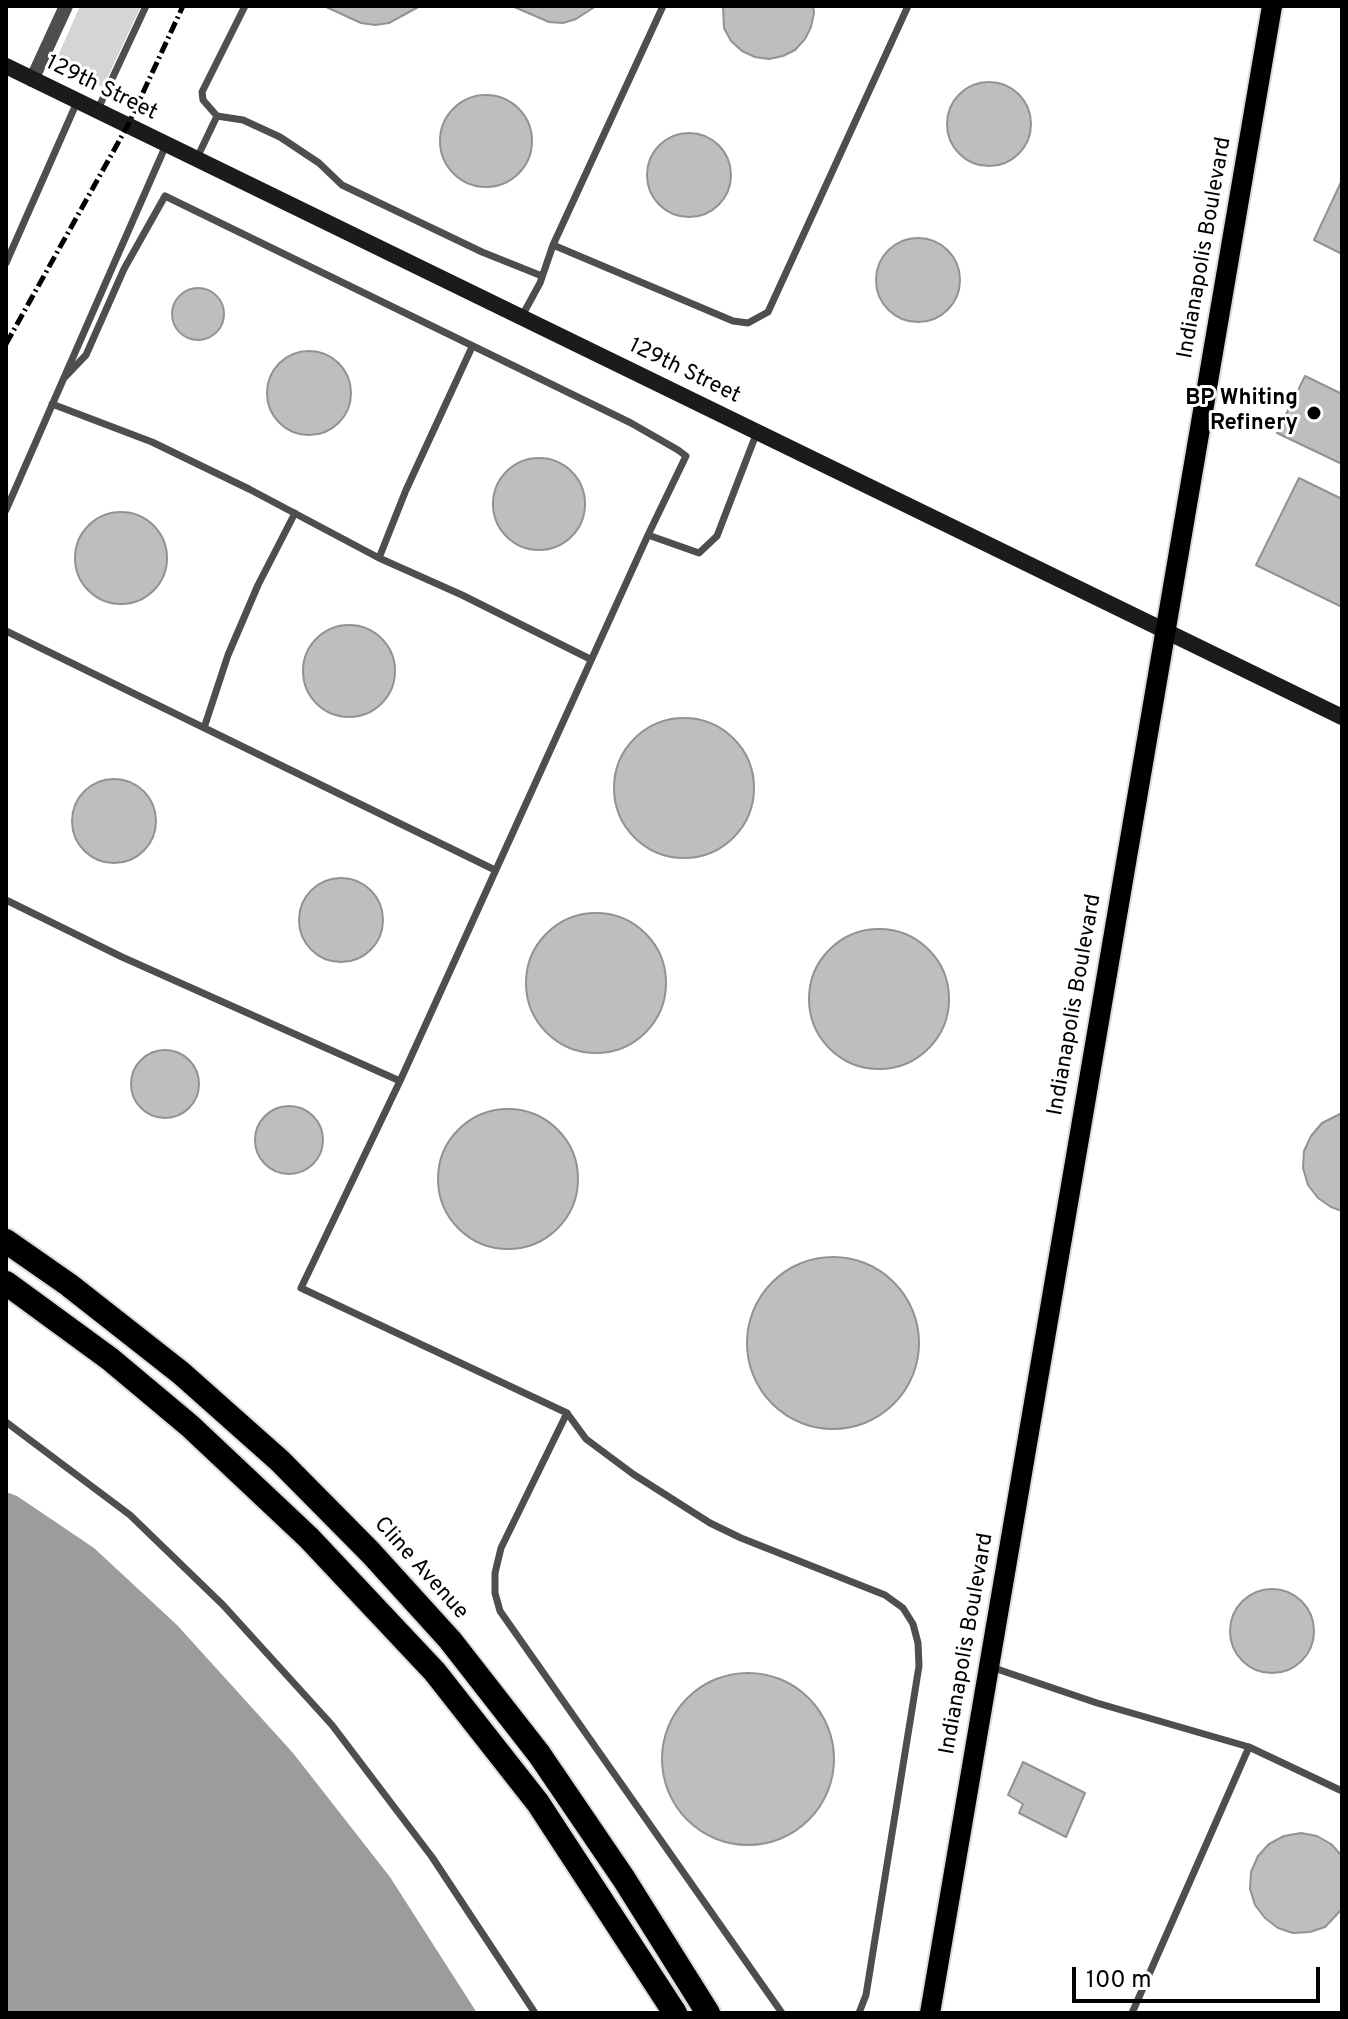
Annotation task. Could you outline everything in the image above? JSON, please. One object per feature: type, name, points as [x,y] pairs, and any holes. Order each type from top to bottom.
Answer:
[{"type":"highway","name":"Cline Avenue","points":[[6,1241],[69,1285],[226,1412],[335,1515],[411,1596],[490,1688],[539,1754],[624,1879],[708,2013]]},
{"type":"highway","points":[[6,1283],[110,1359],[190,1426],[309,1538],[425,1661],[538,1803],[675,2013]]},
{"type":"main road","name":"Indianapolis Boulevard","points":[[930,2013],[1272,6]]},
{"type":"main road","name":"129th Street","points":[[6,66],[1342,717]]},
{"type":"street","points":[[32,80],[66,6]]},
{"type":"lane","points":[[97,112],[146,6]]},
{"type":"lane","points":[[245,6],[202,92],[203,100],[217,116],[243,120],[280,137],[319,163],[342,185],[482,252],[542,276]]},
{"type":"lane","points":[[521,318],[663,6]]},
{"type":"lane","points":[[553,245],[733,321],[748,323],[768,312],[908,6]]},
{"type":"lane","points":[[6,263],[77,102]]},
{"type":"lane","points":[[196,160],[217,116]]},
{"type":"lane","points":[[6,510],[166,145]]},
{"type":"lane","points":[[64,378],[86,355],[124,269],[165,196],[631,423],[686,456],[590,659],[400,1081],[301,1288],[567,1413],[586,1439],[633,1474],[710,1523],[885,1595],[903,1608],[913,1624],[919,1666],[866,1995],[859,2013]]},
{"type":"lane","points":[[379,558],[406,490],[472,347]]},
{"type":"lane","points":[[52,404],[152,442],[379,558],[462,595],[590,659]]},
{"type":"lane","points":[[648,535],[699,553],[717,536],[757,432]]},
{"type":"lane","points":[[204,728],[228,655],[258,585],[295,513]]},
{"type":"lane","points":[[6,631],[495,870]]},
{"type":"lane","points":[[6,900],[122,957],[400,1081]]},
{"type":"lane","points":[[567,1413],[501,1548],[495,1573],[495,1593],[500,1611],[782,2013]]},
{"type":"lane","points":[[6,1422],[130,1515],[223,1605],[332,1725],[432,1857],[535,2013]]},
{"type":"lane","points":[[989,1667],[1097,1703],[1249,1747],[1342,1791]]},
{"type":"lane","points":[[1132,2013],[1249,1747]]},
{"type":"shaded area","points":[[80,6],[141,6],[103,87],[66,69],[58,56]]},
{"type":"shaded area","points":[[6,1492],[17,1496],[94,1548],[177,1625],[293,1753],[390,1877],[477,2013],[6,2013]]},
{"type":"building","points":[[324,6],[420,6],[389,23],[375,25],[361,23]]},
{"type":"building","points":[[512,6],[596,6],[563,23],[549,22]]},
{"type":"building","points":[[723,6],[813,6],[814,13],[805,39],[795,50],[769,59],[742,51],[731,41],[724,28]]},
{"type":"building","points":[[989,82],[1012,89],[1024,101],[1031,124],[1024,147],[1012,159],[989,166],[966,159],[954,147],[947,124],[954,101],[966,89]]},
{"type":"building","points":[[486,95],[503,99],[518,109],[528,124],[532,141],[528,158],[518,173],[503,183],[486,187],[469,183],[454,173],[444,158],[440,141],[444,124],[454,109],[469,99]]},
{"type":"building","points":[[689,133],[712,140],[724,152],[731,175],[724,198],[712,210],[689,217],[666,210],[654,198],[647,175],[654,152],[666,140]]},
{"type":"building","points":[[1342,180],[1342,254],[1314,240]]},
{"type":"building","points":[[918,238],[941,245],[953,257],[960,280],[953,303],[941,315],[918,322],[895,315],[883,303],[876,280],[883,257],[895,245]]},
{"type":"building","points":[[198,288],[216,296],[224,314],[216,332],[198,340],[180,332],[172,314],[180,296]]},
{"type":"building","points":[[309,351],[332,358],[344,370],[351,393],[344,416],[332,428],[309,435],[286,428],[274,416],[267,393],[274,370],[286,358]]},
{"type":"building","name":"BP Whiting Refinery","points":[[1305,376],[1342,394],[1342,464],[1277,433]]},
{"type":"building","points":[[539,458],[556,462],[571,472],[581,487],[585,504],[581,521],[571,536],[556,546],[539,550],[522,546],[507,536],[497,521],[493,504],[497,487],[507,472],[522,462]]},
{"type":"building","points":[[1299,478],[1342,499],[1342,607],[1256,565]]},
{"type":"building","points":[[121,512],[138,516],[153,526],[163,541],[167,558],[163,575],[153,590],[138,600],[121,604],[104,600],[89,590],[79,575],[75,558],[79,541],[89,526],[104,516]]},
{"type":"building","points":[[349,625],[366,629],[381,639],[391,654],[395,671],[391,688],[381,703],[366,713],[349,717],[332,713],[317,703],[307,688],[303,671],[307,654],[317,639],[332,629]]},
{"type":"building","points":[[684,718],[711,724],[733,739],[748,761],[754,788],[748,815],[733,837],[711,852],[684,858],[657,852],[635,837],[620,815],[614,788],[620,761],[635,739],[657,724]]},
{"type":"building","points":[[114,779],[137,786],[149,798],[156,821],[149,844],[137,856],[114,863],[91,856],[79,844],[72,821],[79,798],[91,786]]},
{"type":"building","points":[[341,878],[364,885],[376,897],[383,920],[376,943],[364,955],[341,962],[318,955],[306,943],[299,920],[306,897],[318,885]]},
{"type":"building","points":[[596,913],[623,919],[645,934],[660,956],[666,983],[660,1010],[645,1032],[623,1047],[596,1053],[569,1047],[547,1032],[532,1010],[526,983],[532,956],[547,934],[569,919]]},
{"type":"building","points":[[879,929],[906,935],[928,950],[943,972],[949,999],[943,1026],[928,1048],[906,1063],[879,1069],[852,1063],[830,1048],[815,1026],[809,999],[815,972],[830,950],[852,935]]},
{"type":"building","points":[[165,1050],[189,1060],[199,1084],[189,1108],[165,1118],[141,1108],[131,1084],[141,1060]]},
{"type":"building","points":[[289,1106],[313,1116],[323,1140],[313,1164],[289,1174],[265,1164],[255,1140],[265,1116]]},
{"type":"building","points":[[508,1109],[535,1115],[557,1130],[572,1152],[578,1179],[572,1206],[557,1228],[535,1243],[508,1249],[481,1243],[459,1228],[444,1206],[438,1179],[444,1152],[459,1130],[481,1115]]},
{"type":"building","points":[[1342,1113],[1342,1211],[1318,1198],[1308,1185],[1303,1168],[1304,1151],[1311,1136],[1322,1123]]},
{"type":"building","points":[[833,1257],[866,1263],[894,1282],[913,1310],[919,1343],[913,1376],[894,1404],[866,1423],[833,1429],[800,1423],[772,1404],[753,1376],[747,1343],[753,1310],[772,1282],[800,1263]]},
{"type":"building","points":[[1272,1589],[1295,1596],[1307,1608],[1314,1631],[1307,1654],[1295,1666],[1272,1673],[1249,1666],[1237,1654],[1230,1631],[1237,1608],[1249,1596]]},
{"type":"building","points":[[748,1673],[781,1679],[809,1698],[828,1726],[834,1759],[828,1792],[809,1820],[781,1839],[748,1845],[715,1839],[687,1820],[668,1792],[662,1759],[668,1726],[687,1698],[715,1679]]},
{"type":"building","points":[[1023,1762],[1085,1793],[1066,1837],[1019,1813],[1023,1804],[1008,1795]]},
{"type":"building","points":[[1301,1833],[1317,1836],[1331,1844],[1342,1856],[1342,1909],[1325,1927],[1293,1933],[1278,1928],[1255,1905],[1250,1889],[1251,1872],[1258,1856],[1269,1844],[1284,1836]]},
{"type":"railway","points":[[6,344],[128,125],[183,6]]},
{"type":"place","name":"BP Whiting Refinery","points":[[1314,413]]}]
